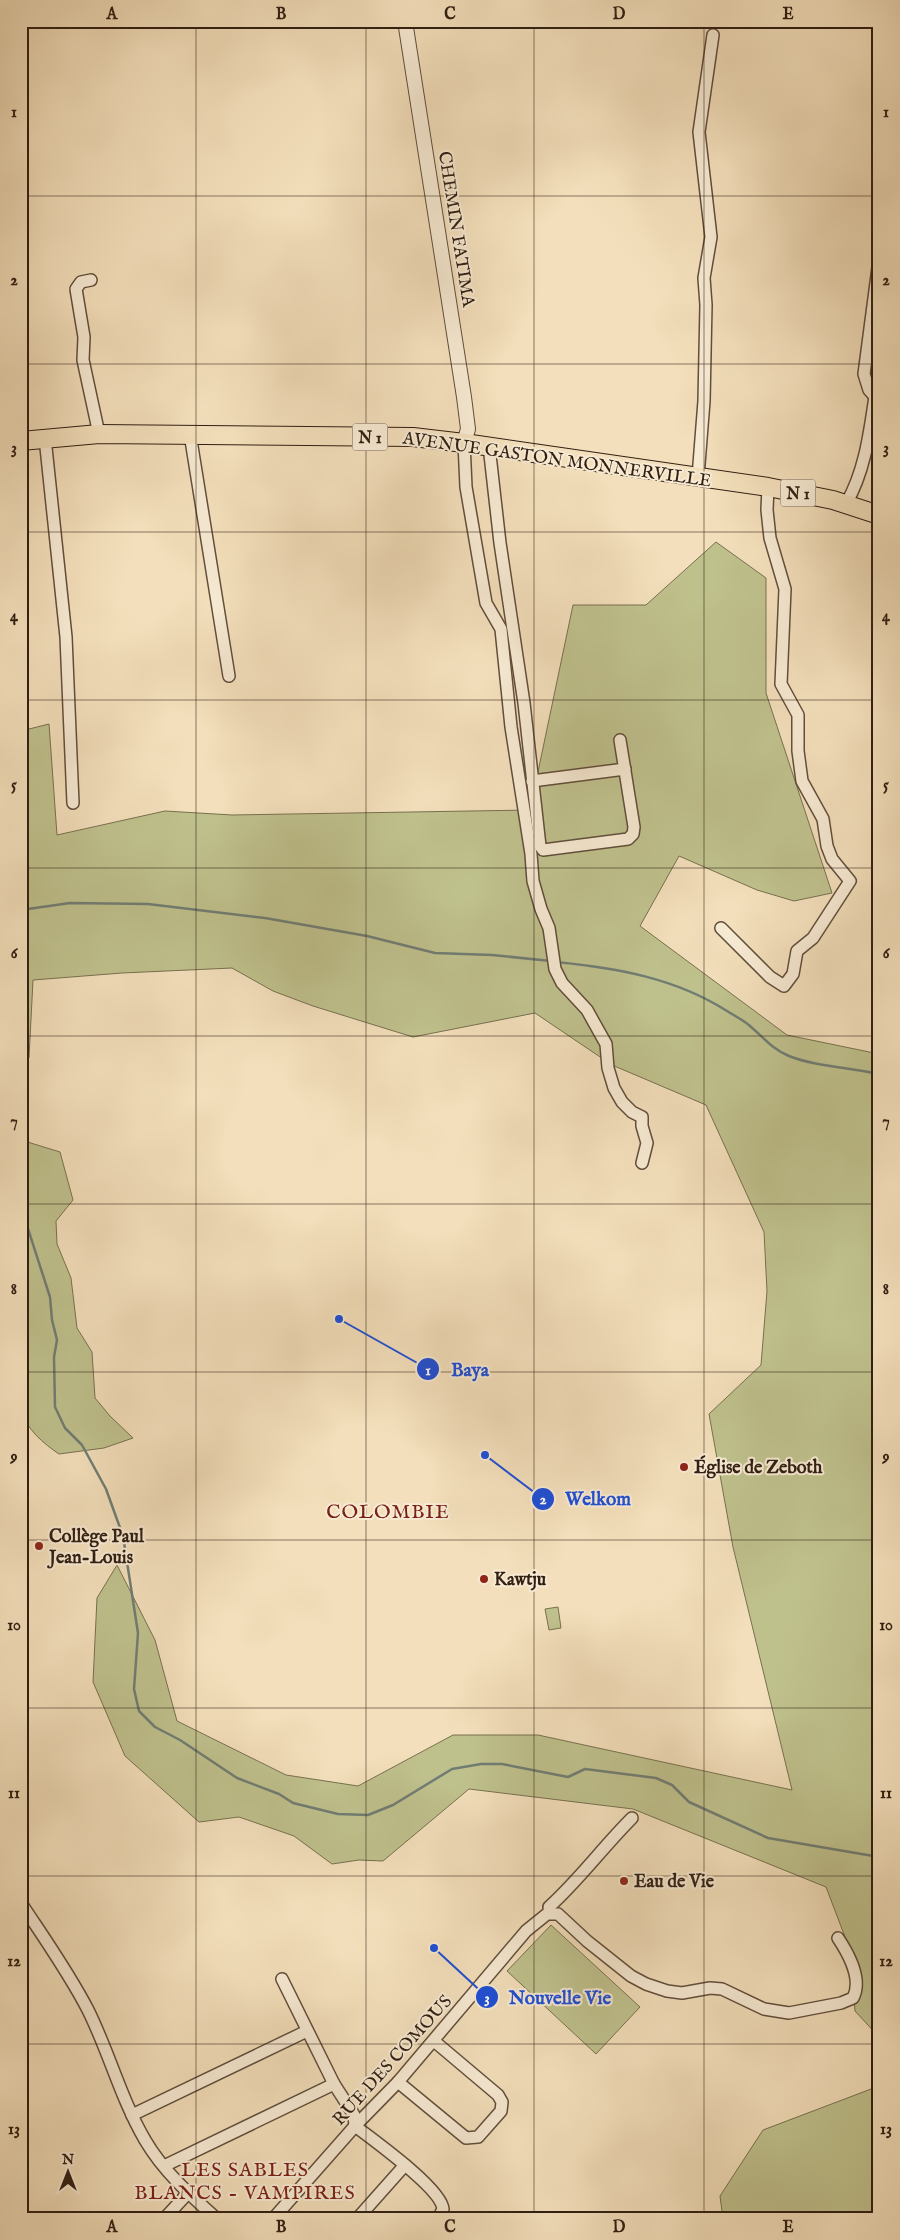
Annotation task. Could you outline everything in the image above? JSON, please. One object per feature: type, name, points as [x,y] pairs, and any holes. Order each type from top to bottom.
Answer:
[{"type":"main road","name":"AVENUE GASTON MONNERVILLE","points":[[21,441],[99,434],[413,437],[489,446],[768,487],[846,504],[879,515]]},
{"type":"street","name":"CHEMIN FATIMA","points":[[405,21],[464,397],[468,429],[464,443]]},
{"type":"street","points":[[698,477],[704,401],[706,305],[704,278],[711,237],[701,161],[700,132],[713,35]]},
{"type":"street","points":[[876,398],[869,390],[864,374],[879,260]]},
{"type":"street","points":[[90,280],[81,282],[76,289],[84,337],[83,360],[99,434]]},
{"type":"street","points":[[846,504],[861,472],[876,398],[879,372]]},
{"type":"street","points":[[190,434],[229,676]]},
{"type":"street","points":[[45,438],[66,637],[73,803]]},
{"type":"street","points":[[464,443],[466,487],[486,603],[501,629],[511,727],[531,854],[533,882],[549,928],[555,969],[562,983],[587,1010],[606,1044],[608,1068],[614,1088],[622,1102],[632,1112],[642,1117],[642,1126],[647,1143],[642,1163]]},
{"type":"street","points":[[489,446],[500,543],[524,703],[540,846],[543,850],[628,839],[633,834],[634,827],[620,740]]},
{"type":"street","points":[[721,928],[770,977],[784,986],[793,974],[796,950],[813,938],[850,881],[832,859],[826,846],[823,819],[802,781],[799,759],[798,715],[781,684],[785,589],[770,538],[766,510],[768,487]]},
{"type":"street","points":[[532,781],[625,769]]},
{"type":"street","name":"RUE DES COMOUS","points":[[273,2219],[355,2126],[398,2082],[526,1931],[550,1913],[549,1907],[570,1889],[604,1847],[632,1818]]},
{"type":"street","points":[[21,1903],[87,2008],[132,2115],[148,2144],[164,2166],[188,2193],[217,2219]]},
{"type":"street","points":[[550,1913],[562,1917],[587,1941],[623,1970],[646,1984],[667,1991],[682,1993],[722,1988],[764,2009],[778,2012],[806,2011],[841,2003],[852,1998],[856,1990],[853,1967],[848,1953],[838,1938]]},
{"type":"street","points":[[282,1979],[334,2084],[354,2115],[355,2126],[405,2165],[440,2200],[443,2209],[439,2217]]},
{"type":"street","points":[[132,2115],[307,2031]]},
{"type":"street","points":[[398,2082],[466,2138],[478,2137],[501,2112],[502,2102],[498,2095],[434,2041]]},
{"type":"street","points":[[164,2166],[334,2084]]},
{"type":"street","points":[[357,2219],[405,2165]]},
{"type":"street","points":[[164,2219],[188,2193]]},
{"type":"green space","points":[[716,542],[766,578],[766,693],[832,893],[794,901],[757,890],[679,856],[640,926],[787,1035],[879,1054],[879,2037],[855,2011],[850,1950],[826,1887],[633,1809],[469,1789],[383,1861],[359,1860],[332,1864],[294,1836],[239,1817],[199,1822],[125,1756],[93,1682],[97,1598],[117,1565],[155,1640],[177,1721],[286,1775],[358,1786],[453,1735],[538,1735],[792,1790],[733,1547],[709,1414],[761,1365],[767,1291],[764,1232],[706,1105],[612,1065],[535,1013],[413,1037],[313,1006],[273,991],[232,968],[122,973],[33,980],[29,1058],[21,1062],[21,731],[49,724],[57,835],[165,811],[232,815],[530,810],[573,605],[646,605]]},
{"type":"green space","points":[[21,1140],[60,1152],[73,1200],[56,1221],[57,1244],[71,1278],[77,1328],[92,1352],[95,1398],[110,1416],[133,1438],[104,1448],[59,1454],[31,1430],[21,1410]]},
{"type":"green space","points":[[558,1607],[561,1628],[549,1630],[545,1609]]},
{"type":"green space","points":[[551,1925],[640,2007],[596,2054],[507,1971]]},
{"type":"green space","points":[[879,2086],[879,2219],[723,2219],[720,2196],[763,2130]]},
{"type":"waterway","points":[[21,910],[70,903],[148,904],[265,918],[367,936],[435,953],[492,955],[551,961]]},
{"type":"waterway","points":[[556,962],[623,971],[687,990],[727,1011],[789,1056],[822,1065],[879,1074]]},
{"type":"waterway","points":[[21,1207],[50,1297],[52,1320],[57,1340],[54,1357],[55,1407],[65,1428],[82,1445],[106,1489],[123,1536],[138,1633],[134,1689],[139,1711],[155,1727],[180,1740],[237,1778],[279,1794],[293,1803],[338,1814],[368,1815],[393,1805],[452,1769],[481,1764],[502,1764],[568,1777],[585,1769],[656,1778],[672,1785],[689,1802],[768,1838],[879,1857]]},
{"type":"place","name":"Baya","points":[[339,1319]]},
{"type":"place","name":"Welkom","points":[[485,1455]]},
{"type":"place","name":"Église de Zeboth","points":[[684,1467]]},
{"type":"place","name":"Collège Paul Jean-Louis","points":[[39,1546]]},
{"type":"place","name":"Kawtju","points":[[484,1579]]},
{"type":"place","name":"Eau de Vie","points":[[624,1881]]},
{"type":"place","name":"Nouvelle Vie","points":[[434,1948]]},
{"type":"district","name":"COLOMBIE","points":[[388,1511]]},
{"type":"district","name":"LES SABLES BLANCS - VAMPIRES","points":[[245,2180]]}]
